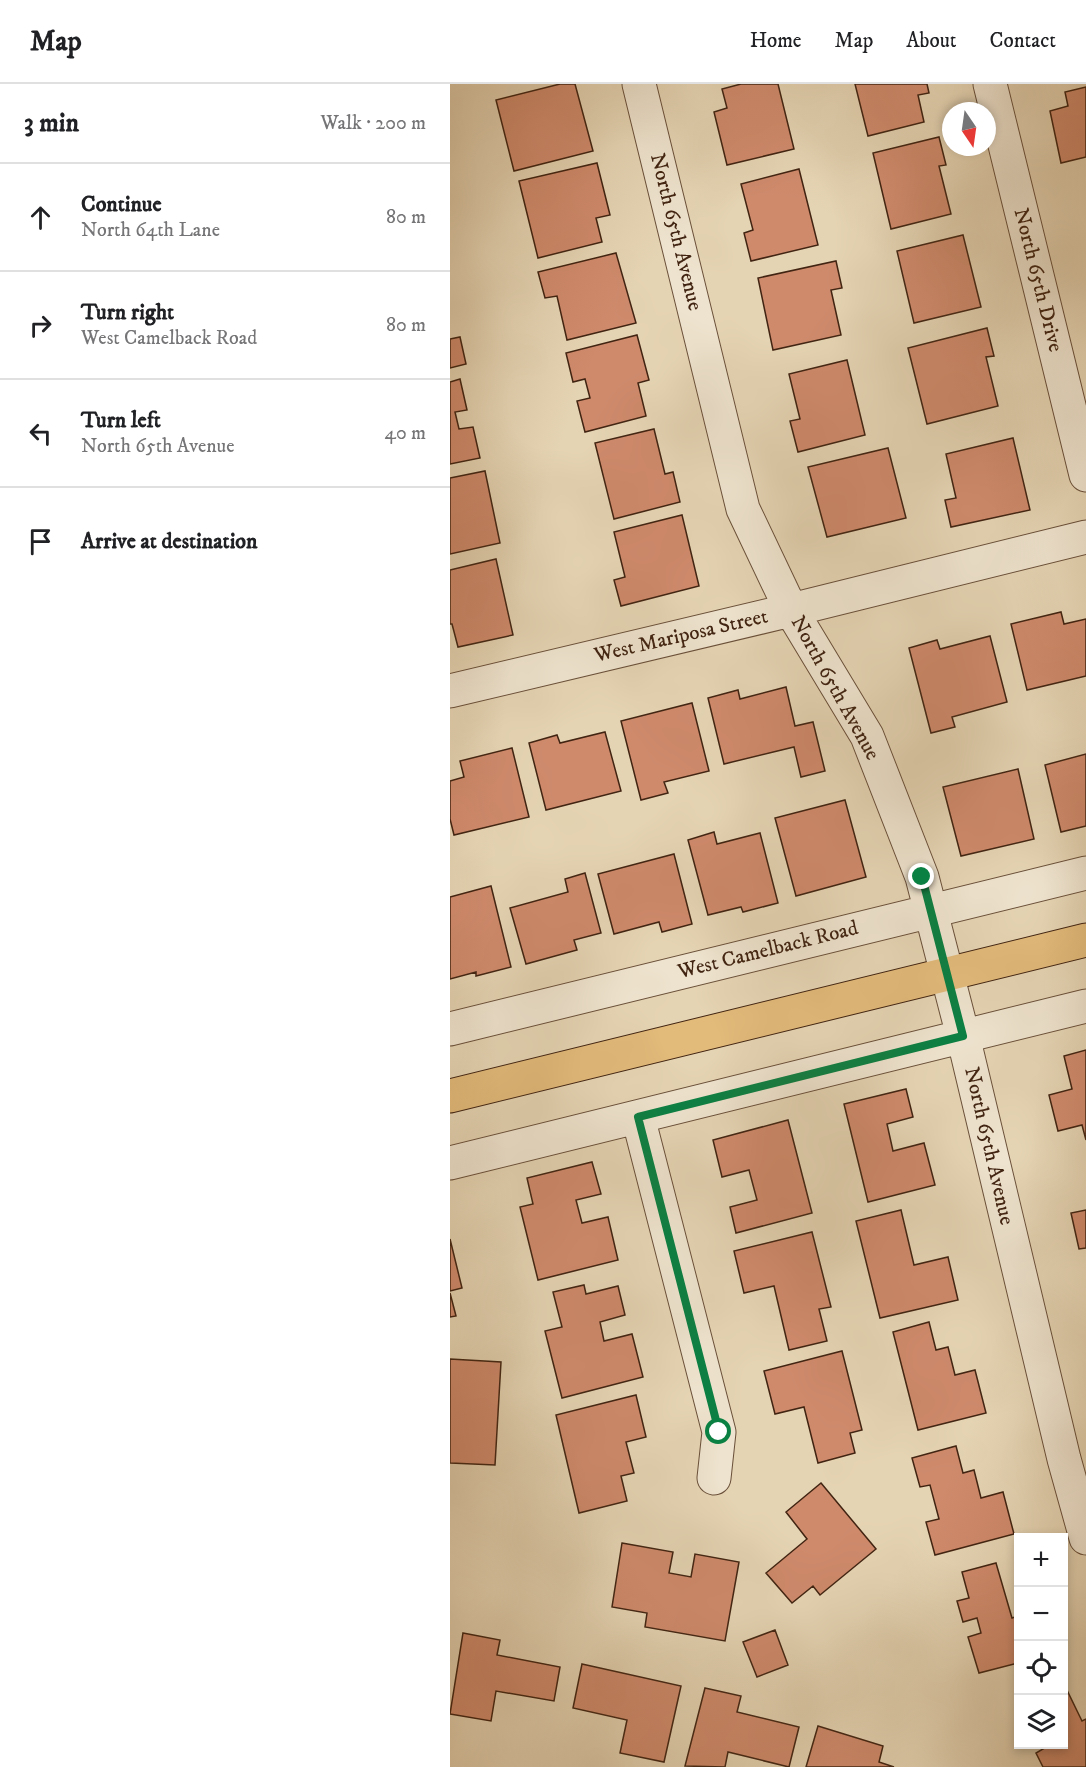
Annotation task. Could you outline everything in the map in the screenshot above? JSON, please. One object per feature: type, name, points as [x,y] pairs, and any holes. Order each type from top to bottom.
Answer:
[{"type":"main road","points":[[450,1096],[1086,940]]},
{"type":"street","name":"North 65th Avenue","points":[[639,84],[743,509],[791,610],[867,736],[922,877],[963,1036],[1064,1459],[1086,1538]]},
{"type":"street","name":"North 65th Drive","points":[[990,84],[1086,475]]},
{"type":"street","name":"West Mariposa Street","points":[[450,691],[1086,537]]},
{"type":"street","name":"West Camelback Road","points":[[450,1029],[1086,873]]},
{"type":"street","points":[[450,1163],[1086,1005]]},
{"type":"street","points":[[638,1117],[719,1432],[714,1478]]},
{"type":"building","points":[[560,84],[575,84],[593,151],[514,171],[496,100]]},
{"type":"building","points":[[741,84],[778,84],[794,149],[727,165],[714,112],[727,108],[722,89]]},
{"type":"building","points":[[855,84],[927,84],[929,93],[918,95],[924,122],[868,136]]},
{"type":"building","points":[[1086,87],[1086,157],[1061,163],[1050,111],[1068,106],[1065,92]]},
{"type":"building","points":[[939,137],[946,165],[939,166],[951,214],[891,229],[873,153]]},
{"type":"building","points":[[597,163],[610,215],[596,218],[602,242],[538,258],[519,181]]},
{"type":"building","points":[[799,169],[818,245],[751,261],[744,233],[753,230],[741,184]]},
{"type":"building","points":[[963,235],[981,307],[914,323],[897,251]]},
{"type":"building","points":[[616,253],[636,323],[567,340],[557,296],[545,298],[538,272]]},
{"type":"building","points":[[836,261],[842,288],[831,290],[841,335],[773,350],[758,278]]},
{"type":"building","points":[[987,328],[994,356],[986,357],[998,406],[927,424],[908,348]]},
{"type":"building","points":[[637,335],[649,380],[638,383],[646,416],[585,432],[577,401],[590,398],[585,379],[573,382],[566,353]]},
{"type":"building","points":[[460,337],[466,364],[450,368],[450,339]]},
{"type":"building","points":[[847,360],[865,435],[798,452],[790,421],[800,419],[789,374]]},
{"type":"building","points":[[460,379],[467,410],[455,412],[459,429],[473,427],[480,458],[450,464],[450,382]]},
{"type":"building","points":[[654,429],[665,474],[673,472],[680,502],[614,519],[595,443]]},
{"type":"building","points":[[1013,438],[1030,510],[951,527],[945,500],[956,498],[946,454]]},
{"type":"building","points":[[888,448],[906,518],[827,537],[808,467]]},
{"type":"building","points":[[485,471],[500,543],[450,554],[450,478]]},
{"type":"building","points":[[682,515],[699,586],[621,606],[614,580],[625,577],[614,532]]},
{"type":"building","points":[[496,559],[513,635],[458,647],[452,624],[450,624],[450,570]]},
{"type":"building","points":[[1061,612],[1064,624],[1086,619],[1086,676],[1027,690],[1011,624]]},
{"type":"building","points":[[990,636],[1007,702],[952,717],[955,727],[931,733],[909,648],[937,640],[940,649]]},
{"type":"building","points":[[786,687],[795,726],[813,722],[825,771],[801,777],[794,747],[724,764],[708,698],[738,690],[740,699]]},
{"type":"building","points":[[692,703],[709,771],[664,782],[668,793],[641,800],[621,721]]},
{"type":"building","points":[[605,732],[621,791],[546,810],[529,743],[557,735],[560,743]]},
{"type":"building","points":[[512,748],[529,817],[454,835],[450,819],[450,781],[464,777],[460,761]]},
{"type":"building","points":[[1086,754],[1086,826],[1061,832],[1045,765]]},
{"type":"building","points":[[1018,769],[1034,839],[961,856],[943,787]]},
{"type":"building","points":[[845,800],[866,877],[796,896],[775,818]]},
{"type":"building","points":[[714,832],[717,844],[760,833],[778,903],[743,912],[741,907],[708,915],[688,840]]},
{"type":"building","points":[[674,854],[692,924],[662,932],[659,922],[614,934],[598,874]]},
{"type":"building","points":[[585,873],[601,933],[574,940],[577,950],[526,964],[510,908],[568,892],[565,879]]},
{"type":"building","points":[[491,886],[511,967],[476,976],[476,972],[450,979],[450,897]]},
{"type":"building","points":[[1086,1050],[1086,1140],[1082,1125],[1058,1131],[1049,1095],[1072,1089],[1064,1056]]},
{"type":"building","points":[[906,1089],[913,1117],[887,1124],[893,1151],[924,1143],[935,1185],[868,1202],[844,1104]]},
{"type":"building","points":[[788,1120],[812,1213],[736,1233],[730,1207],[757,1200],[749,1170],[722,1177],[713,1140]]},
{"type":"building","points":[[592,1162],[601,1194],[576,1200],[582,1223],[608,1217],[618,1260],[538,1280],[520,1207],[533,1204],[527,1178]]},
{"type":"building","points":[[901,1210],[914,1265],[948,1257],[958,1300],[880,1318],[856,1221]]},
{"type":"building","points":[[1086,1210],[1086,1248],[1079,1249],[1071,1213]]},
{"type":"building","points":[[812,1232],[831,1307],[819,1309],[827,1341],[789,1350],[774,1286],[744,1293],[734,1251]]},
{"type":"building","points":[[450,1239],[462,1288],[450,1291]]},
{"type":"building","points":[[584,1285],[586,1294],[618,1286],[625,1315],[600,1322],[604,1341],[632,1334],[643,1377],[562,1398],[545,1331],[562,1327],[553,1292]]},
{"type":"building","points":[[450,1293],[456,1316],[450,1317]]},
{"type":"building","points":[[929,1322],[936,1350],[948,1347],[955,1375],[975,1370],[986,1413],[918,1430],[893,1332]]},
{"type":"building","points":[[842,1351],[862,1430],[850,1433],[855,1453],[818,1463],[804,1407],[775,1414],[764,1371]]},
{"type":"building","points":[[450,1359],[501,1362],[495,1465],[450,1463]]},
{"type":"building","points":[[636,1395],[646,1437],[626,1442],[634,1473],[621,1476],[627,1501],[579,1513],[556,1415]]},
{"type":"building","points":[[956,1446],[963,1473],[974,1470],[981,1498],[1003,1492],[1014,1534],[935,1555],[926,1522],[939,1519],[930,1485],[920,1487],[912,1458]]},
{"type":"building","points":[[821,1483],[876,1549],[820,1595],[813,1586],[792,1603],[766,1573],[807,1539],[786,1512]]},
{"type":"building","points":[[622,1543],[673,1552],[669,1573],[691,1577],[695,1554],[739,1562],[725,1641],[645,1627],[647,1613],[612,1607]]},
{"type":"building","points":[[996,1563],[1012,1618],[1014,1617],[1014,1664],[979,1673],[968,1637],[981,1633],[977,1618],[963,1622],[957,1601],[969,1598],[962,1572]]},
{"type":"building","points":[[775,1630],[788,1665],[757,1677],[743,1642]]},
{"type":"building","points":[[463,1633],[500,1640],[497,1655],[560,1667],[554,1701],[496,1691],[491,1721],[450,1714]]},
{"type":"building","points":[[582,1664],[681,1686],[664,1762],[620,1753],[627,1720],[573,1708]]},
{"type":"building","points":[[705,1688],[741,1696],[737,1712],[799,1727],[789,1767],[728,1752],[725,1767],[685,1766]]},
{"type":"building","points":[[1068,1692],[1082,1721],[1086,1719],[1086,1767],[1043,1767],[1036,1753],[1043,1749],[1068,1749]]},
{"type":"building","points":[[818,1726],[883,1746],[879,1762],[894,1767],[806,1767]]},
{"type":"route","points":[[719,1432],[638,1117],[963,1036],[922,877]]}]
